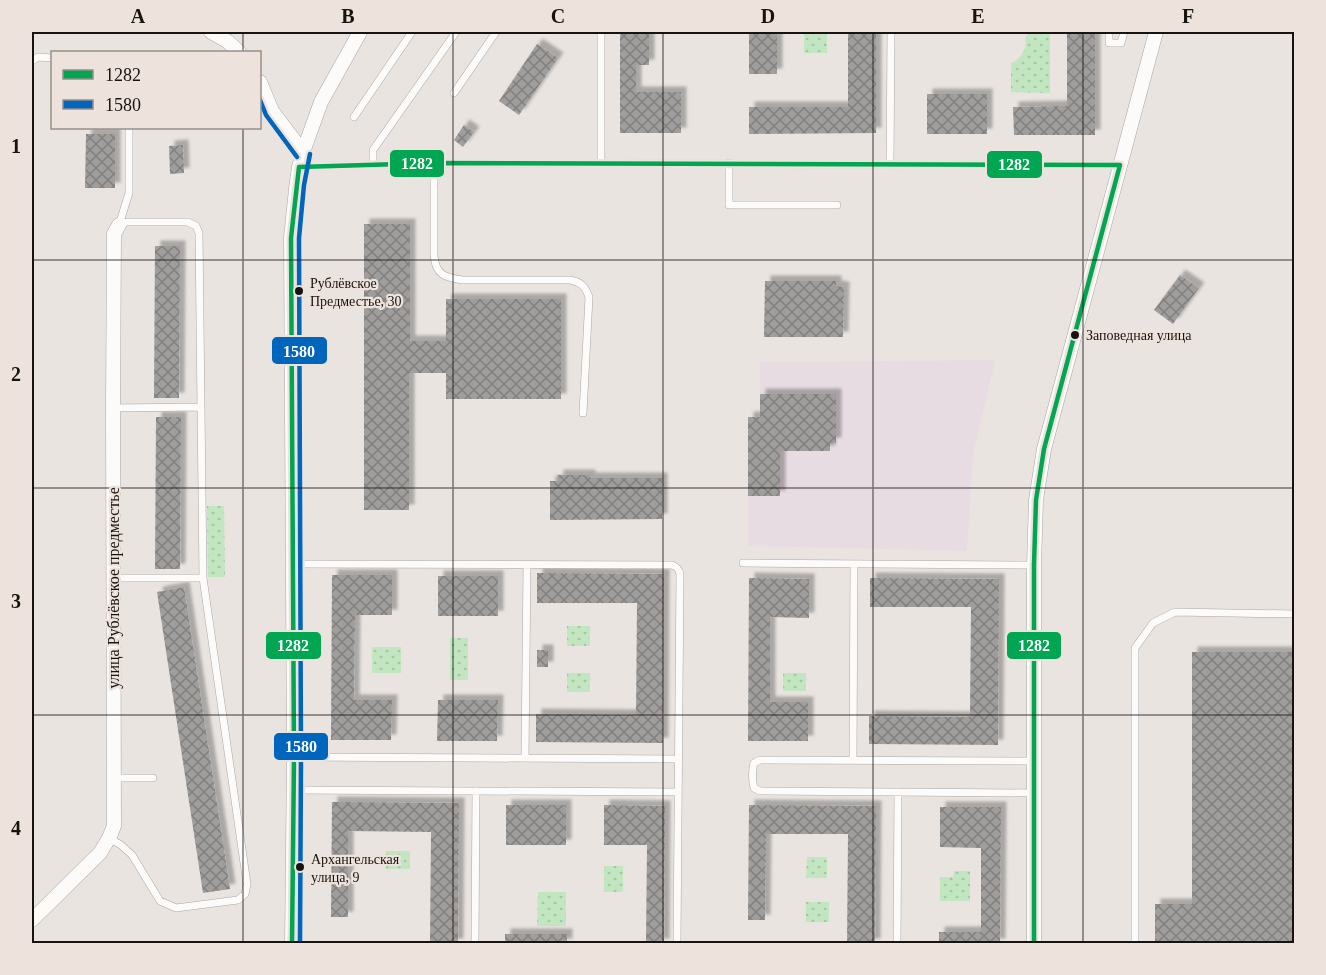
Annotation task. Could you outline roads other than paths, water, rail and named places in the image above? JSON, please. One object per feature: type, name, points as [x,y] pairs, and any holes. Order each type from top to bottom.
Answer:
[{"type":"street","points":[[211,32],[237,51]]},
{"type":"street","points":[[292,944],[294,757],[291,238],[299,166],[303,152],[321,102],[360,32]]},
{"type":"street","points":[[1034,944],[1036,500],[1044,449],[1156,32]]},
{"type":"street","points":[[261,84],[272,111],[303,152]]},
{"type":"street","name":"улица Рублёвское предместье","points":[[32,920],[100,854],[114,826],[114,234],[119,225]]},
{"type":"lane","points":[[354,117],[412,32]]},
{"type":"lane","points":[[374,164],[373,150],[456,32]]},
{"type":"lane","points":[[454,93],[496,32]]},
{"type":"lane","points":[[601,32],[601,163]]},
{"type":"lane","points":[[890,164],[891,32]]},
{"type":"lane","points":[[1109,32],[1109,43],[1121,43],[1124,32]]},
{"type":"lane","points":[[32,61],[38,57],[51,58]]},
{"type":"lane","points":[[119,225],[129,193],[129,129]]},
{"type":"lane","points":[[434,163],[434,256],[435,266],[442,274],[462,280],[570,280],[579,282],[586,288],[589,297],[583,412]]},
{"type":"lane","points":[[299,166],[434,163],[1120,165]]},
{"type":"lane","points":[[729,163],[729,205],[837,206]]},
{"type":"lane","points":[[109,838],[132,855],[160,901],[176,908],[238,900],[245,894],[247,885],[203,578],[199,233],[196,226],[188,222],[128,222],[119,225]]},
{"type":"lane","points":[[113,408],[201,407]]},
{"type":"lane","points":[[743,563],[1034,565]]},
{"type":"lane","points":[[292,564],[677,567],[680,570],[677,944]]},
{"type":"lane","points":[[853,760],[854,564]]},
{"type":"lane","points":[[525,758],[526,565]]},
{"type":"lane","points":[[113,578],[203,578]]},
{"type":"lane","points":[[1134,944],[1135,648],[1153,623],[1175,612],[1294,614]]},
{"type":"lane","points":[[294,757],[678,759]]},
{"type":"lane","points":[[1034,761],[757,760],[753,767],[754,788],[760,791],[1034,793]]},
{"type":"lane","points":[[114,778],[153,778]]},
{"type":"lane","points":[[293,790],[678,792]]},
{"type":"lane","points":[[475,944],[476,791]]},
{"type":"lane","points":[[897,944],[898,792]]},
{"type":"place","name":"Рублёвское Предместье, 30","points":[[299,291]]},
{"type":"place","name":"Заповедная улица","points":[[1075,335]]},
{"type":"place","name":"Архангельская улица, 9","points":[[300,867]]}]
